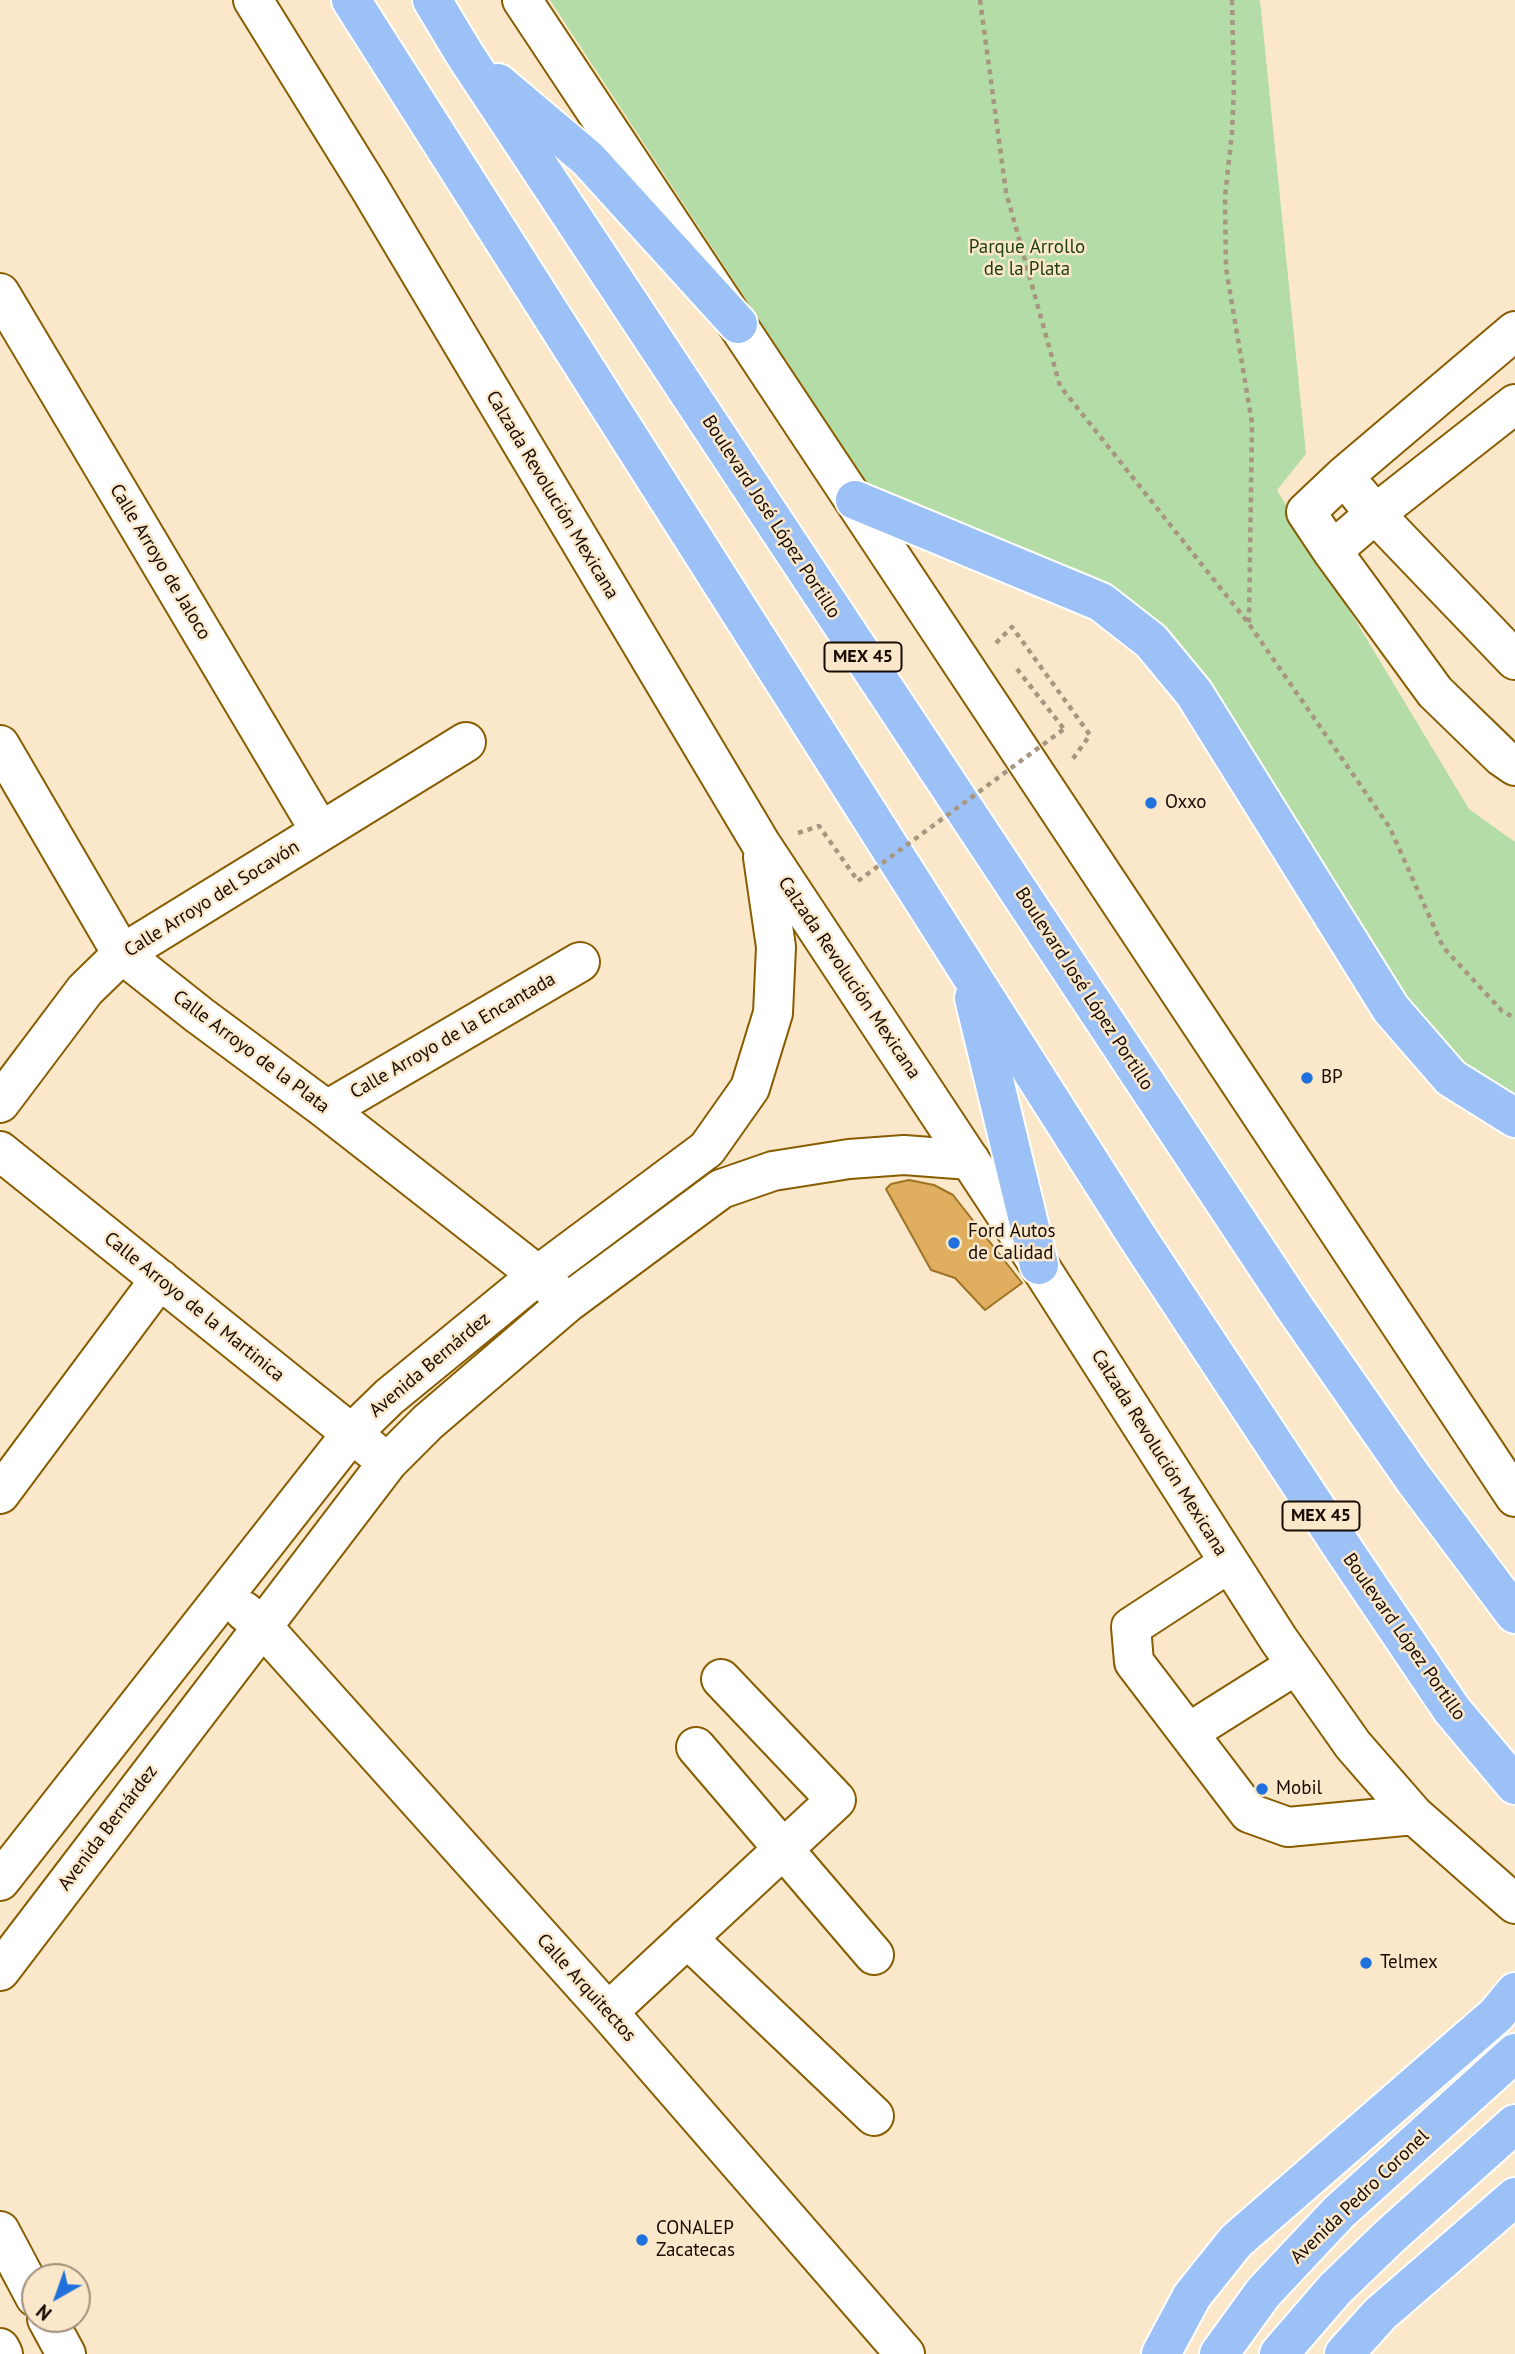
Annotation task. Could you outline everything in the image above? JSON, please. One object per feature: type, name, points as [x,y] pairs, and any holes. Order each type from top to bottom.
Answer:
[{"type":"main road","name":"MEX 45","points":[[351,0],[967,969]]},
{"type":"main road","name":"Boulevard José López Portillo","points":[[432,0],[465,55],[1297,1312],[1413,1478],[1515,1614]]},
{"type":"main road","points":[[465,55],[588,159],[738,324]]},
{"type":"main road","points":[[855,500],[1101,602],[1151,642],[1194,693],[1391,1009],[1451,1079],[1515,1118]]},
{"type":"main road","name":"Boulevard López Portillo","points":[[967,969],[1138,1238],[1344,1550],[1452,1710],[1515,1786]]},
{"type":"main road","points":[[967,969],[1039,1265]]},
{"type":"main road","points":[[1161,2354],[1192,2297],[1236,2241],[1496,2015],[1514,1994]]},
{"type":"main road","name":"Avenida Pedro Coronel","points":[[1219,2354],[1263,2293],[1347,2204],[1515,2053]]},
{"type":"main road","points":[[1279,2354],[1335,2289],[1515,2124]]},
{"type":"main road","points":[[1344,2354],[1380,2314],[1515,2197]]},
{"type":"street","name":"Calzada Revolución Mexicana","points":[[253,0],[369,187],[761,844],[971,1160],[1228,1563],[1353,1745],[1414,1815],[1515,1905]]},
{"type":"street","points":[[522,0],[1515,1497]]},
{"type":"street","name":"Calle Arroyo de Jaloco","points":[[0,293],[320,831]]},
{"type":"street","points":[[1515,331],[1344,476],[1306,512],[1435,692],[1502,757],[1515,766]]},
{"type":"street","points":[[1332,551],[1515,404]]},
{"type":"street","points":[[1344,476],[1375,514],[1515,660]]},
{"type":"street","name":"Calle Arroyo del Socavón","points":[[0,1103],[85,990],[122,954],[467,742]]},
{"type":"street","name":"Calle Arroyo de la Plata","points":[[0,745],[122,954],[538,1275],[567,1303]]},
{"type":"street","name":"Avenida Bernárdez","points":[[0,1881],[351,1434],[389,1397],[538,1275],[707,1149],[750,1088],[773,1013],[776,947],[761,844]]},
{"type":"street","name":"Calle Arroyo de la Encantada","points":[[327,1110],[580,962]]},
{"type":"street","name":"Calle Arroyo de la Martinica","points":[[0,1152],[388,1462]]},
{"type":"street","name":"Avenida Bernárdez","points":[[0,1971],[388,1462],[428,1422],[567,1303],[721,1189],[773,1171],[849,1159],[904,1155],[971,1160]]},
{"type":"street","points":[[0,1494],[160,1279]]},
{"type":"street","points":[[1228,1563],[1131,1627],[1134,1662],[1249,1813],[1288,1827],[1414,1815]]},
{"type":"street","name":"Calle Arquitectos","points":[[225,1594],[262,1626],[608,2011],[905,2354]]},
{"type":"street","points":[[1188,1733],[1296,1665]]},
{"type":"street","points":[[608,2011],[836,1800],[722,1679]]},
{"type":"street","points":[[696,1747],[874,1955]]},
{"type":"street","points":[[687,1938],[874,2116]]},
{"type":"street","points":[[0,2231],[21,2271]]},
{"type":"street","points":[[55,2333],[66,2354]]},
{"type":"street","points":[[0,2348],[3,2354]]},
{"type":"path","points":[[980,0],[1006,192],[1060,386],[1249,624],[1390,828],[1443,947],[1502,1011],[1515,1018]]},
{"type":"path","points":[[1232,0],[1234,87],[1225,197],[1226,268],[1252,423],[1249,624]]},
{"type":"path","points":[[1004,653],[995,642],[1012,627],[1090,735]]},
{"type":"path","points":[[819,826],[858,881],[1064,729],[1013,663]]},
{"type":"green space","name":"Parque Arrollo de la Plata","points":[[550,0],[1260,0],[1306,454],[1277,490],[1469,809],[1515,842],[1515,1099],[1468,1069],[1411,1012],[1183,663],[867,484]]},
{"type":"building","name":"Ford Autos de Calidad","points":[[909,1180],[934,1185],[953,1195],[1022,1283],[985,1310],[955,1278],[931,1270],[886,1189],[891,1184]]},
{"type":"place","name":"Oxxo","points":[[1151,803]]},
{"type":"place","name":"BP","points":[[1307,1078]]},
{"type":"place","name":"Ford Autos de Calidad","points":[[954,1243]]},
{"type":"place","name":"Mobil","points":[[1262,1789]]},
{"type":"place","name":"Telmex","points":[[1366,1963]]},
{"type":"place","name":"CONALEP Zacatecas","points":[[642,2240]]}]
